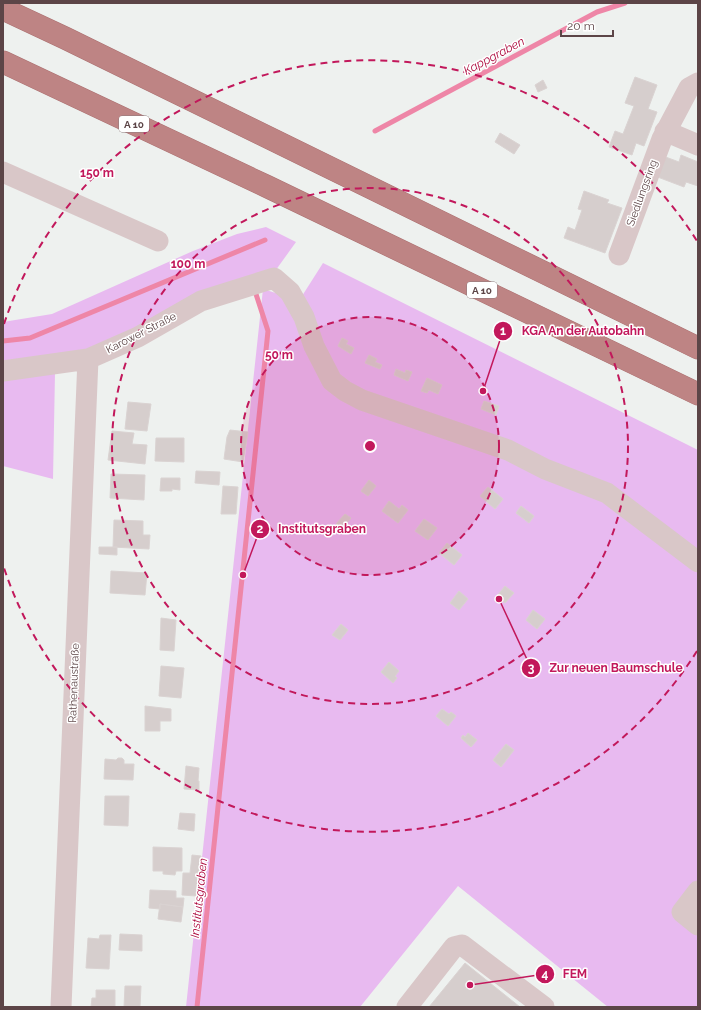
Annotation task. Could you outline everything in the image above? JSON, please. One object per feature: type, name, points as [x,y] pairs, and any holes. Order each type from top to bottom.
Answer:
[{"type":"highway","points":[[3,9],[86,48],[698,348]]},
{"type":"highway","name":"A 10","points":[[3,62],[259,182],[698,394]]},
{"type":"street","name":"Siedlungsring","points":[[619,255],[662,138],[689,88],[698,83]]},
{"type":"street","points":[[666,131],[698,145]]},
{"type":"street","points":[[3,172],[158,241]]},
{"type":"street","name":"Karower Straße","points":[[3,371],[88,359],[138,337],[202,301],[274,278],[290,292],[304,317],[314,346],[332,381],[345,391],[368,402],[508,450],[545,469],[607,492],[698,562]]},
{"type":"street","name":"Rathenaustraße","points":[[61,1007],[88,359]]},
{"type":"street","points":[[698,891],[682,912],[698,925]]},
{"type":"street","points":[[407,1007],[454,947],[462,945],[544,1007]]},
{"type":"shaded area","points":[[266,227],[296,242],[273,274],[108,347],[3,362],[3,322],[52,314],[193,251],[237,234]]},
{"type":"shaded area","points":[[323,263],[698,450],[698,1007],[608,1007],[458,886],[360,1007],[186,1007],[263,289],[285,296],[302,296]]},
{"type":"shaded area","points":[[55,373],[53,479],[3,466],[3,377]]},
{"type":"building","points":[[635,77],[657,85],[648,109],[657,112],[644,146],[636,143],[632,155],[609,147],[615,131],[623,134],[634,106],[625,103]]},
{"type":"building","points":[[543,80],[547,88],[538,92],[535,85]]},
{"type":"building","points":[[500,133],[520,145],[514,154],[495,142]]},
{"type":"building","points":[[681,155],[698,162],[698,186],[686,182],[684,187],[655,176],[663,156],[679,162]]},
{"type":"building","points":[[584,191],[609,200],[607,203],[622,208],[605,253],[564,238],[568,227],[575,230],[582,210],[578,209]]},
{"type":"building","points":[[342,338],[348,341],[346,344],[354,348],[351,354],[338,346]]},
{"type":"building","points":[[369,355],[377,359],[375,362],[382,365],[380,369],[365,363]]},
{"type":"building","points":[[396,369],[405,373],[406,370],[412,372],[408,381],[394,375]]},
{"type":"building","points":[[427,378],[442,385],[438,394],[429,390],[427,393],[421,391]]},
{"type":"building","points":[[484,401],[499,406],[496,415],[481,409]]},
{"type":"building","points":[[128,402],[151,404],[147,431],[125,429]]},
{"type":"building","points":[[230,430],[248,432],[243,462],[224,459],[227,437]]},
{"type":"building","points":[[112,431],[134,433],[132,444],[147,445],[145,464],[108,460]]},
{"type":"building","points":[[156,438],[184,438],[184,462],[155,461]]},
{"type":"building","points":[[196,471],[220,472],[219,485],[195,483]]},
{"type":"building","points":[[111,474],[145,475],[144,500],[110,498]]},
{"type":"building","points":[[161,478],[180,478],[180,490],[172,489],[172,491],[160,491]]},
{"type":"building","points":[[369,480],[376,486],[368,496],[361,491]]},
{"type":"building","points":[[223,486],[238,487],[236,514],[221,514]]},
{"type":"building","points":[[488,487],[503,499],[495,509],[480,496]]},
{"type":"building","points":[[389,501],[399,509],[402,505],[408,510],[398,523],[382,511]]},
{"type":"building","points":[[521,506],[534,516],[529,523],[516,513]]},
{"type":"building","points":[[345,514],[351,518],[342,529],[336,524]]},
{"type":"building","points":[[424,519],[437,528],[428,540],[415,531]]},
{"type":"building","points":[[114,520],[143,521],[143,535],[150,535],[149,549],[113,547]]},
{"type":"building","points":[[447,543],[462,555],[454,565],[439,553]]},
{"type":"building","points":[[99,547],[117,547],[117,555],[99,554]]},
{"type":"building","points":[[111,571],[147,573],[145,595],[110,593]]},
{"type":"building","points":[[505,586],[514,593],[505,603],[497,596]]},
{"type":"building","points":[[459,591],[468,599],[459,610],[450,603]]},
{"type":"building","points":[[533,610],[545,619],[537,629],[526,620]]},
{"type":"building","points":[[161,618],[176,620],[174,651],[160,650]]},
{"type":"building","points":[[341,624],[348,630],[340,640],[332,635]]},
{"type":"building","points":[[389,662],[399,671],[395,676],[397,678],[393,683],[381,672]]},
{"type":"building","points":[[161,666],[184,668],[181,698],[159,696]]},
{"type":"building","points":[[145,706],[171,709],[171,721],[160,721],[160,731],[145,731]]},
{"type":"building","points":[[442,709],[449,714],[451,712],[456,716],[448,726],[436,716]]},
{"type":"building","points":[[468,733],[477,740],[471,747],[461,738],[463,735],[465,737]]},
{"type":"building","points":[[506,744],[514,750],[501,767],[493,760]]},
{"type":"building","points":[[118,758],[122,758],[124,760],[124,764],[134,764],[133,780],[104,779],[105,759],[116,760]]},
{"type":"building","points":[[186,766],[199,768],[199,790],[184,789]]},
{"type":"building","points":[[105,796],[129,796],[128,826],[104,825]]},
{"type":"building","points":[[180,813],[195,814],[194,831],[178,829]]},
{"type":"building","points":[[153,847],[182,848],[182,871],[176,871],[175,875],[163,874],[163,871],[153,871]]},
{"type":"building","points":[[192,855],[201,856],[196,896],[182,895],[183,873],[190,873]]},
{"type":"building","points":[[150,890],[176,891],[176,898],[184,898],[183,907],[160,904],[160,909],[149,908]]},
{"type":"building","points":[[160,904],[183,907],[181,922],[158,919]]},
{"type":"building","points":[[120,934],[142,935],[142,951],[119,950]]},
{"type":"building","points":[[100,935],[111,935],[109,969],[86,968],[88,938],[99,939]]},
{"type":"building","points":[[465,963],[520,1007],[429,1007]]},
{"type":"building","points":[[125,986],[141,986],[140,1007],[124,1007]]},
{"type":"building","points":[[96,990],[115,990],[115,1007],[91,1007],[92,998],[96,998]]},
{"type":"waterway","name":"Kappgraben","points":[[375,131],[597,12],[625,3]]},
{"type":"waterway","points":[[3,341],[30,338],[265,240]]},
{"type":"waterway","name":"Institutsgraben","points":[[197,1007],[268,331],[255,291]]},
{"type":"place","name":"KGA An der Autobahn","points":[[483,391]]},
{"type":"place","name":"Institutsgraben","points":[[243,575]]},
{"type":"place","name":"Zur neuen Baumschule","points":[[499,599]]},
{"type":"place","name":"FEM","points":[[470,985]]}]
